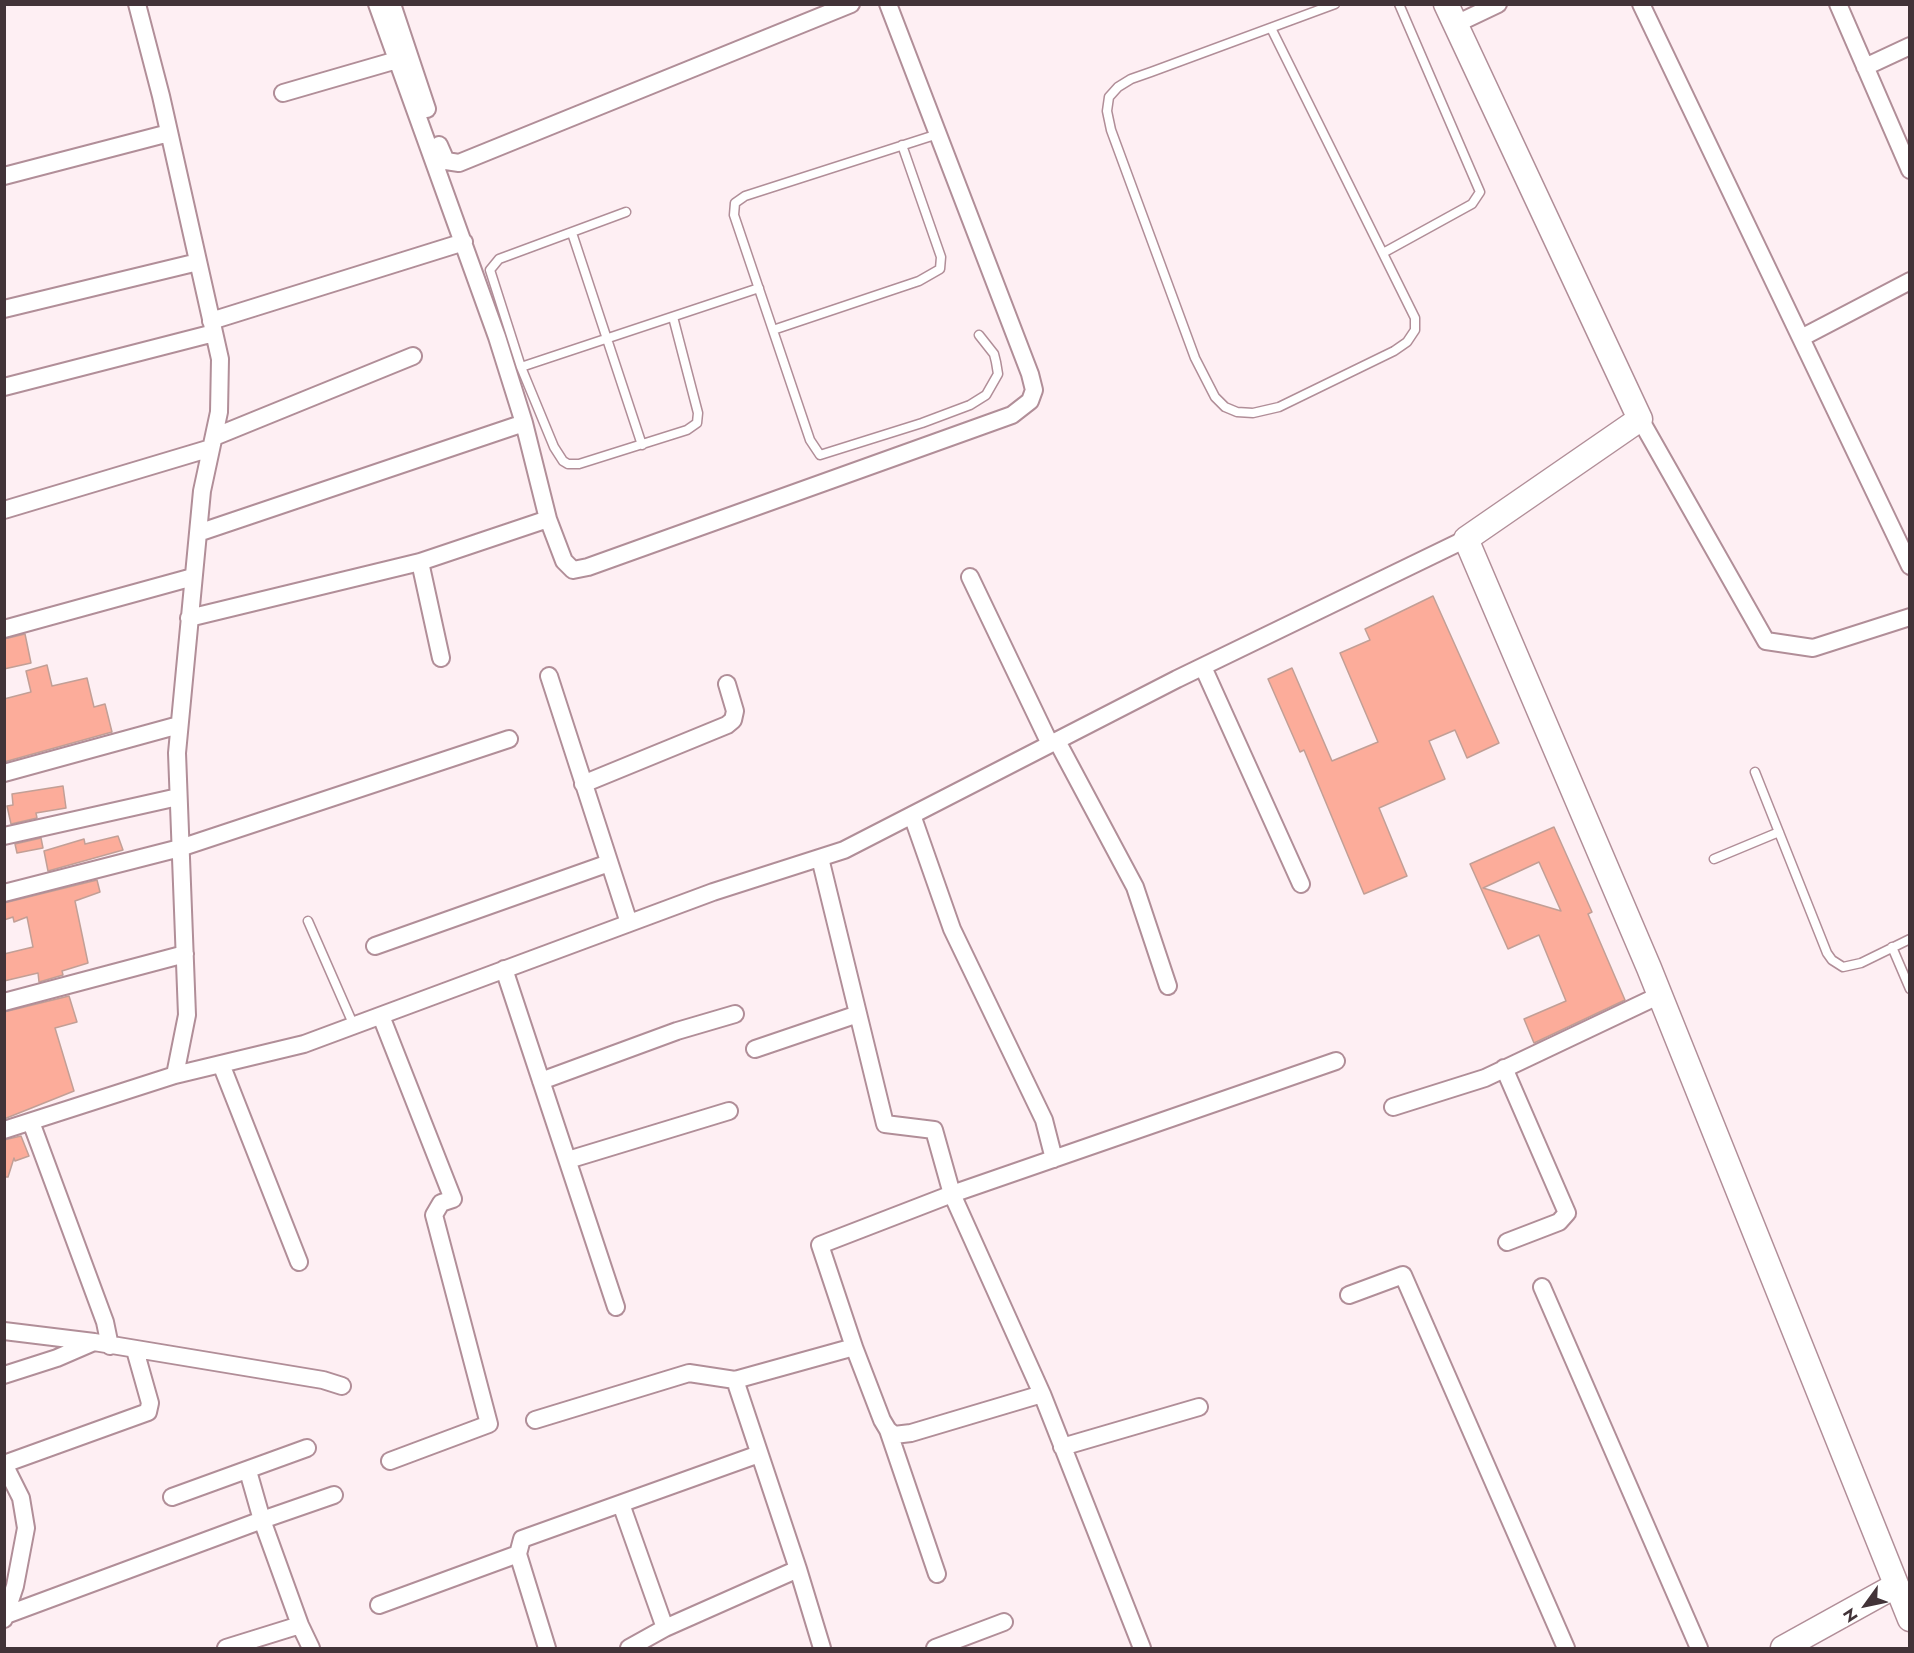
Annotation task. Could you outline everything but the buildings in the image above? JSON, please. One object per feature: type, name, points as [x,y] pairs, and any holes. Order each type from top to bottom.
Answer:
[{"type":"street","points":[[137,4],[220,359],[219,412],[202,491],[177,753],[187,1015],[175,1075]]},
{"type":"street","points":[[377,4],[464,242],[524,423],[548,519],[564,561],[573,570],[1012,415],[1030,400],[1034,390],[1030,374],[888,4]]},
{"type":"street","points":[[392,4],[443,156],[453,164],[850,4]]},
{"type":"street","points":[[1498,4],[1451,14],[1640,419],[1766,641],[1814,648],[1910,617]]},
{"type":"street","points":[[1641,4],[1910,566]]},
{"type":"street","points":[[1838,4],[1910,170]]},
{"type":"street","points":[[1865,67],[1910,46]]},
{"type":"street","points":[[283,93],[397,60]]},
{"type":"street","points":[[4,176],[169,133]]},
{"type":"street","points":[[4,387],[213,327],[464,242]]},
{"type":"street","points":[[4,309],[198,262]]},
{"type":"street","points":[[1801,338],[1910,281]]},
{"type":"street","points":[[4,510],[212,443],[413,356]]},
{"type":"street","points":[[4,1130],[175,1075],[304,1044],[713,892],[844,850],[1203,667],[1466,539],[1640,419]]},
{"type":"street","points":[[198,533],[524,423]]},
{"type":"street","points":[[189,618],[420,562],[548,519]]},
{"type":"street","points":[[1466,539],[1659,995],[1910,1619]]},
{"type":"street","points":[[420,562],[441,658]]},
{"type":"street","points":[[4,629],[193,577]]},
{"type":"street","points":[[970,577],[1053,743],[1135,887],[1168,986]]},
{"type":"street","points":[[1203,667],[1301,884]]},
{"type":"street","points":[[549,676],[628,923]]},
{"type":"street","points":[[583,784],[728,725],[733,720],[735,711],[727,684]]},
{"type":"street","points":[[4,773],[179,725]]},
{"type":"street","points":[[4,893],[180,849],[508,739]]},
{"type":"street","points":[[4,836],[178,796]]},
{"type":"street","points":[[912,815],[952,929],[1044,1119],[1054,1159]]},
{"type":"street","points":[[820,858],[885,1125],[934,1130],[952,1194],[1042,1394],[1142,1648]]},
{"type":"street","points":[[375,946],[609,863]]},
{"type":"street","points":[[4,1002],[185,954]]},
{"type":"street","points":[[504,969],[616,1307]]},
{"type":"street","points":[[1393,1107],[1470,1084],[1659,995]]},
{"type":"street","points":[[541,1081],[677,1031],[735,1014]]},
{"type":"street","points":[[755,1049],[858,1014]]},
{"type":"street","points":[[381,1016],[453,1199],[441,1203],[434,1215],[489,1424],[390,1461]]},
{"type":"street","points":[[937,1574],[888,1430],[854,1347],[820,1245],[952,1194],[1336,1061]]},
{"type":"street","points":[[220,1064],[299,1262]]},
{"type":"street","points":[[1504,1068],[1567,1213],[1559,1222],[1507,1242]]},
{"type":"street","points":[[568,1161],[729,1111]]},
{"type":"street","points":[[31,1122],[105,1322],[102,1344]]},
{"type":"street","points":[[1349,1294],[1403,1275],[1566,1648]]},
{"type":"street","points":[[1542,1287],[1699,1648]]},
{"type":"street","points":[[4,1331],[102,1344],[323,1380],[342,1386]]},
{"type":"street","points":[[4,1375],[102,1344]]},
{"type":"street","points":[[535,1420],[689,1373],[735,1380],[854,1347]]},
{"type":"street","points":[[5,1617],[26,1528],[21,1498],[4,1464],[148,1412],[150,1403],[135,1350]]},
{"type":"street","points":[[735,1380],[822,1648]]},
{"type":"street","points":[[888,1430],[894,1434],[911,1433],[1042,1394]]},
{"type":"street","points":[[1062,1447],[1198,1407]]},
{"type":"street","points":[[172,1497],[248,1472],[307,1448]]},
{"type":"street","points":[[548,1648],[518,1554],[519,1543],[526,1536],[759,1454]]},
{"type":"street","points":[[248,1472],[262,1520],[300,1625],[311,1648]]},
{"type":"street","points":[[5,1617],[334,1494]]},
{"type":"street","points":[[621,1504],[665,1628]]},
{"type":"street","points":[[379,1605],[518,1554]]},
{"type":"street","points":[[629,1648],[665,1628],[798,1569]]},
{"type":"street","points":[[1786,1648],[1896,1586]]},
{"type":"street","points":[[934,1648],[1004,1622]]},
{"type":"street","points":[[226,1648],[300,1625]]},
{"type":"lane","points":[[1271,28],[1415,318],[1415,330],[1407,342],[1394,351],[1279,407],[1253,413],[1237,412],[1225,407],[1215,397],[1195,358],[1111,130],[1107,111],[1109,97],[1118,87],[1131,79],[1335,4]]},
{"type":"lane","points":[[1383,253],[1472,204],[1480,192],[1399,4]]},
{"type":"lane","points":[[938,134],[745,196],[735,202],[734,214],[810,440],[820,455],[921,423],[970,405],[986,395],[998,374],[994,354],[979,335]]},
{"type":"lane","points":[[773,330],[919,281],[940,269],[941,256],[902,145]]},
{"type":"lane","points":[[626,212],[499,259],[490,270],[521,367],[554,447],[568,464],[579,464],[692,428],[699,419],[673,317]]},
{"type":"lane","points":[[572,233],[642,445]]},
{"type":"lane","points":[[521,367],[759,288]]},
{"type":"lane","points":[[1755,772],[1827,953],[1832,960],[1842,967],[1850,966],[1910,939]]},
{"type":"lane","points":[[1714,859],[1779,832]]},
{"type":"lane","points":[[308,921],[354,1026]]},
{"type":"lane","points":[[1892,947],[1910,989]]}]
